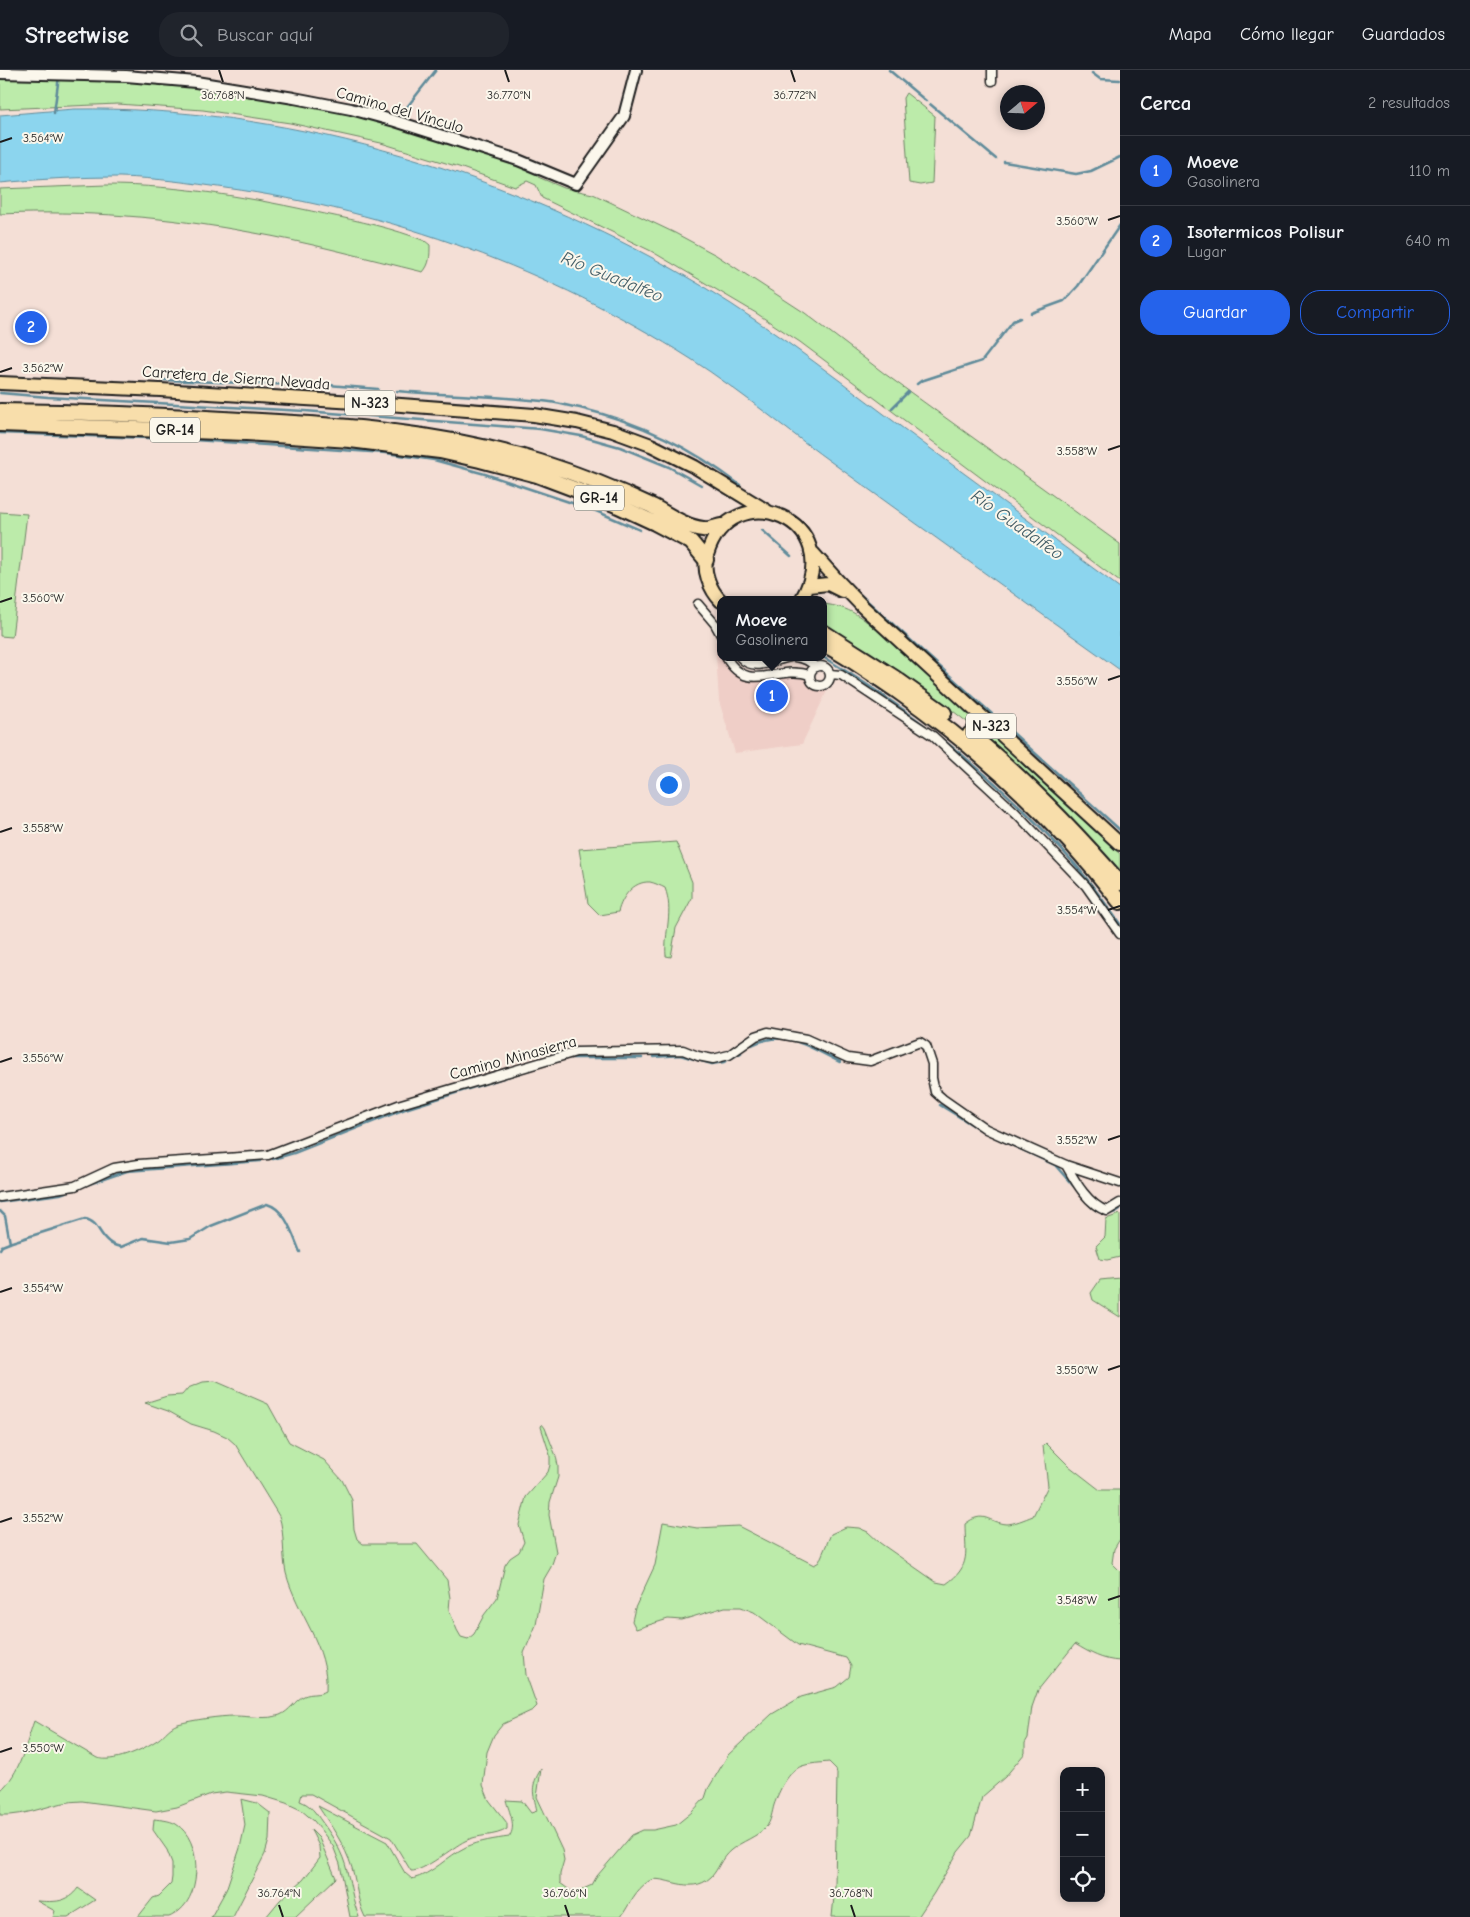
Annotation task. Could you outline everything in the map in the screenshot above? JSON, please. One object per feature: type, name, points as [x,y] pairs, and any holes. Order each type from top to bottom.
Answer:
[{"type":"highway","name":"Carretera de Sierra Nevada","points":[[0,383],[160,390],[534,415],[577,422],[613,431],[651,445],[695,467],[725,487],[798,526],[807,539],[813,553]]},
{"type":"highway","name":"GR-14","points":[[0,411],[155,415],[301,423],[400,432],[451,440],[539,462],[598,482],[652,506],[688,525],[704,529],[722,526]]},
{"type":"highway","name":"GR-14","points":[[0,424],[246,433],[350,440],[440,452],[480,460],[537,476],[614,504],[691,542],[706,560]]},
{"type":"highway","name":"Carretera de Sierra Nevada","points":[[725,487],[735,499],[736,510],[734,518]]},
{"type":"highway","points":[[717,597],[708,579],[706,560],[711,543],[722,526],[734,518],[751,512],[767,511]]},
{"type":"highway","points":[[803,596],[809,586],[813,570],[813,553]]},
{"type":"highway","name":"N-323","points":[[813,553],[863,607],[1120,844]]},
{"type":"highway","name":"N-323","points":[[809,586],[828,584],[863,607]]},
{"type":"highway","points":[[827,635],[926,700],[994,754],[1048,804],[1120,883]]},
{"type":"highway","points":[[827,646],[881,680],[970,746],[1019,789],[1058,828],[1096,871],[1120,902]]},
{"type":"street","name":"Camino del Vínculo","points":[[0,73],[126,76],[196,82],[294,98],[351,109],[395,121],[518,160],[576,184],[624,116],[636,70]]},
{"type":"street","points":[[992,70],[992,81]]},
{"type":"street","points":[[698,604],[717,628]]},
{"type":"street","points":[[728,661],[731,666],[747,676],[766,677],[789,671],[810,675]]},
{"type":"street","points":[[745,661],[756,666],[775,661]]},
{"type":"street","points":[[808,661],[814,667]]},
{"type":"street","points":[[814,667],[810,675],[812,681],[820,686],[828,682],[830,674]]},
{"type":"street","points":[[814,667],[824,667],[830,674],[841,675],[933,736],[1016,813],[1080,879],[1120,934]]},
{"type":"street","name":"Camino Minasierra","points":[[0,1197],[76,1186],[114,1168],[139,1164],[268,1155],[401,1104],[576,1052],[684,1050],[698,1056],[713,1059],[728,1055],[756,1036],[768,1032],[806,1039],[848,1058],[870,1060],[920,1042],[926,1046],[932,1064],[935,1092],[943,1099],[986,1129],[1066,1165],[1120,1183]]},
{"type":"street","points":[[1066,1165],[1074,1179],[1098,1208],[1107,1211],[1120,1203]]},
{"type":"shaded area","points":[[715,640],[717,661],[723,661],[724,664],[746,679],[768,678],[790,673],[805,676],[811,688],[827,691],[802,744],[735,753],[719,701]]},
{"type":"green space","points":[[0,77],[111,79],[170,83],[311,104],[391,124],[538,172],[538,177],[564,188],[593,194],[716,255],[805,313],[885,374],[1120,544],[1120,582],[800,342],[756,313],[651,251],[542,198],[536,185],[527,181],[515,187],[462,168],[381,143],[290,123],[203,110],[118,104],[0,109]]},
{"type":"green space","points":[[906,93],[935,116],[932,183],[920,185],[909,183],[903,98]]},
{"type":"green space","points":[[106,185],[189,190],[271,203],[363,222],[401,232],[425,241],[430,245],[429,260],[423,272],[293,240],[188,222],[94,214],[0,214],[0,189]]},
{"type":"green space","points":[[0,512],[27,514],[12,637],[0,636]]},
{"type":"green space","points":[[827,604],[848,610],[882,634],[1120,854],[1120,870],[1035,782],[991,742],[926,690],[869,651],[827,627]]},
{"type":"green space","points":[[676,842],[692,882],[692,898],[676,928],[671,957],[666,956],[669,905],[665,888],[650,882],[638,884],[625,896],[618,912],[600,915],[588,903],[579,849]]},
{"type":"green space","points":[[1120,1214],[1120,1257],[1107,1260],[1100,1259],[1096,1246],[1105,1237],[1106,1219]]},
{"type":"green space","points":[[1120,1278],[1120,1317],[1093,1300],[1091,1293],[1100,1280]]},
{"type":"green space","points":[[215,1381],[268,1404],[289,1442],[324,1460],[342,1480],[352,1500],[354,1529],[357,1539],[363,1544],[417,1544],[447,1580],[450,1598],[449,1610],[461,1637],[468,1639],[474,1634],[484,1615],[497,1598],[505,1565],[510,1558],[519,1552],[524,1542],[519,1525],[526,1497],[548,1472],[550,1465],[550,1455],[541,1427],[542,1424],[556,1456],[558,1477],[550,1502],[549,1515],[556,1552],[551,1567],[544,1579],[536,1625],[524,1653],[526,1675],[537,1706],[533,1710],[503,1724],[494,1735],[487,1752],[483,1785],[489,1800],[507,1823],[507,1829],[502,1832],[475,1837],[465,1841],[423,1868],[411,1871],[391,1838],[311,1794],[302,1794],[300,1801],[315,1812],[330,1833],[340,1852],[359,1917],[350,1917],[340,1864],[333,1846],[314,1821],[301,1810],[263,1796],[226,1792],[211,1794],[177,1807],[156,1811],[82,1801],[61,1803],[21,1814],[0,1815],[0,1791],[18,1767],[34,1721],[97,1758],[111,1759],[141,1749],[157,1740],[178,1724],[222,1717],[264,1718],[280,1715],[304,1696],[326,1691],[323,1659],[297,1603],[286,1573],[279,1516],[235,1444],[227,1437],[214,1431],[191,1424],[168,1411],[145,1403],[167,1396],[182,1395],[188,1388],[203,1382]]},
{"type":"green space","points":[[1046,1443],[1069,1466],[1100,1490],[1120,1490],[1120,1539],[1114,1549],[1112,1563],[1120,1571],[1120,1661],[1102,1658],[1075,1644],[1038,1690],[1032,1707],[1028,1738],[1025,1743],[1025,1753],[1005,1777],[982,1797],[971,1836],[958,1852],[918,1917],[832,1917],[835,1886],[837,1774],[836,1769],[829,1762],[805,1765],[792,1772],[774,1805],[768,1825],[758,1834],[731,1850],[711,1877],[703,1883],[686,1885],[655,1879],[649,1881],[636,1893],[621,1917],[365,1917],[346,1851],[318,1806],[387,1842],[405,1873],[412,1879],[427,1873],[466,1847],[509,1837],[512,1824],[506,1800],[522,1801],[531,1813],[537,1811],[533,1790],[535,1780],[541,1769],[537,1797],[562,1850],[564,1860],[560,1874],[560,1883],[571,1891],[581,1890],[592,1885],[597,1876],[632,1835],[643,1830],[676,1825],[692,1812],[705,1798],[708,1789],[728,1755],[772,1714],[801,1697],[837,1687],[849,1677],[851,1666],[846,1658],[798,1645],[754,1612],[741,1607],[725,1607],[682,1620],[668,1619],[636,1629],[632,1621],[635,1608],[655,1565],[663,1522],[697,1528],[738,1526],[814,1565],[819,1562],[831,1534],[846,1527],[859,1528],[868,1532],[880,1543],[936,1582],[946,1584],[960,1571],[965,1558],[965,1524],[982,1517],[1006,1524],[1033,1516],[1048,1486],[1043,1446]]},
{"type":"green space","points":[[241,1799],[257,1803],[270,1813],[269,1840],[265,1854],[233,1917],[211,1917],[226,1890],[240,1848],[245,1825]]},
{"type":"green space","points":[[154,1819],[176,1824],[185,1832],[191,1842],[194,1854],[195,1880],[187,1903],[179,1911],[169,1917],[138,1917],[153,1898],[159,1896],[171,1884],[172,1863],[167,1850],[153,1830]]},
{"type":"green space","points":[[311,1830],[319,1838],[336,1878],[295,1917],[266,1917],[280,1900],[303,1880],[320,1858],[319,1846]]},
{"type":"green space","points":[[78,1888],[95,1900],[68,1917],[53,1917],[55,1911],[37,1901],[65,1899]]},
{"type":"water","name":"Río Guadalfeo","points":[[74,109],[153,111],[230,119],[308,132],[384,150],[458,173],[532,201],[603,233],[673,269],[731,304],[787,342],[1120,588],[1120,670],[691,359],[638,327],[526,272],[468,249],[409,229],[349,212],[288,198],[200,184],[120,177],[45,179],[0,183],[0,115]]},
{"type":"waterway","points":[[400,116],[436,70]]},
{"type":"waterway","points":[[889,70],[926,101]]},
{"type":"waterway","points":[[1092,73],[1100,79],[1120,80]]},
{"type":"waterway","points":[[54,113],[59,76]]},
{"type":"waterway","points":[[930,104],[996,159]]},
{"type":"waterway","points":[[1004,162],[1076,174],[1091,171],[1120,157]]},
{"type":"waterway","points":[[1031,313],[1064,301],[1078,286],[1120,225]]},
{"type":"waterway","points":[[917,384],[982,361],[1013,321],[1020,318]]},
{"type":"waterway","points":[[163,380],[244,383]]},
{"type":"waterway","points":[[257,384],[328,385],[378,389]]},
{"type":"waterway","points":[[397,391],[547,402],[603,414],[645,429],[684,448],[740,485]]},
{"type":"waterway","points":[[892,408],[908,392]]},
{"type":"waterway","points":[[0,393],[305,411],[540,429],[581,436],[620,447],[669,467],[701,485]]},
{"type":"waterway","points":[[0,433],[179,439],[386,453],[434,460],[485,474],[596,511],[640,530]]},
{"type":"waterway","points":[[762,530],[791,556]]},
{"type":"waterway","points":[[853,588],[1120,830]]},
{"type":"waterway","points":[[827,659],[923,724],[986,775],[1072,861],[1120,924]]},
{"type":"waterway","points":[[752,1045],[764,1040],[787,1039],[808,1046],[840,1062]]},
{"type":"waterway","points":[[654,1057],[680,1055],[712,1064],[724,1062],[741,1053]]},
{"type":"waterway","points":[[273,1159],[294,1153],[405,1109],[567,1058],[642,1058]]},
{"type":"waterway","points":[[940,1105],[984,1132],[1055,1165],[1076,1189]]},
{"type":"waterway","points":[[0,1202],[60,1194],[127,1171],[260,1161]]},
{"type":"waterway","points":[[1084,1199],[1100,1213],[1110,1214],[1120,1209]]},
{"type":"waterway","points":[[0,1249],[2,1246],[12,1242],[85,1219],[93,1222],[110,1243],[121,1247],[143,1238],[171,1242],[190,1239],[211,1226],[267,1204],[274,1207],[284,1217],[300,1252]]},
{"type":"waterway","points":[[0,1211],[5,1216],[10,1243]]},
{"type":"place","name":"Isotermicos Polisur","points":[[31,327]]},
{"type":"place","name":"Moeve","points":[[772,696]]}]
